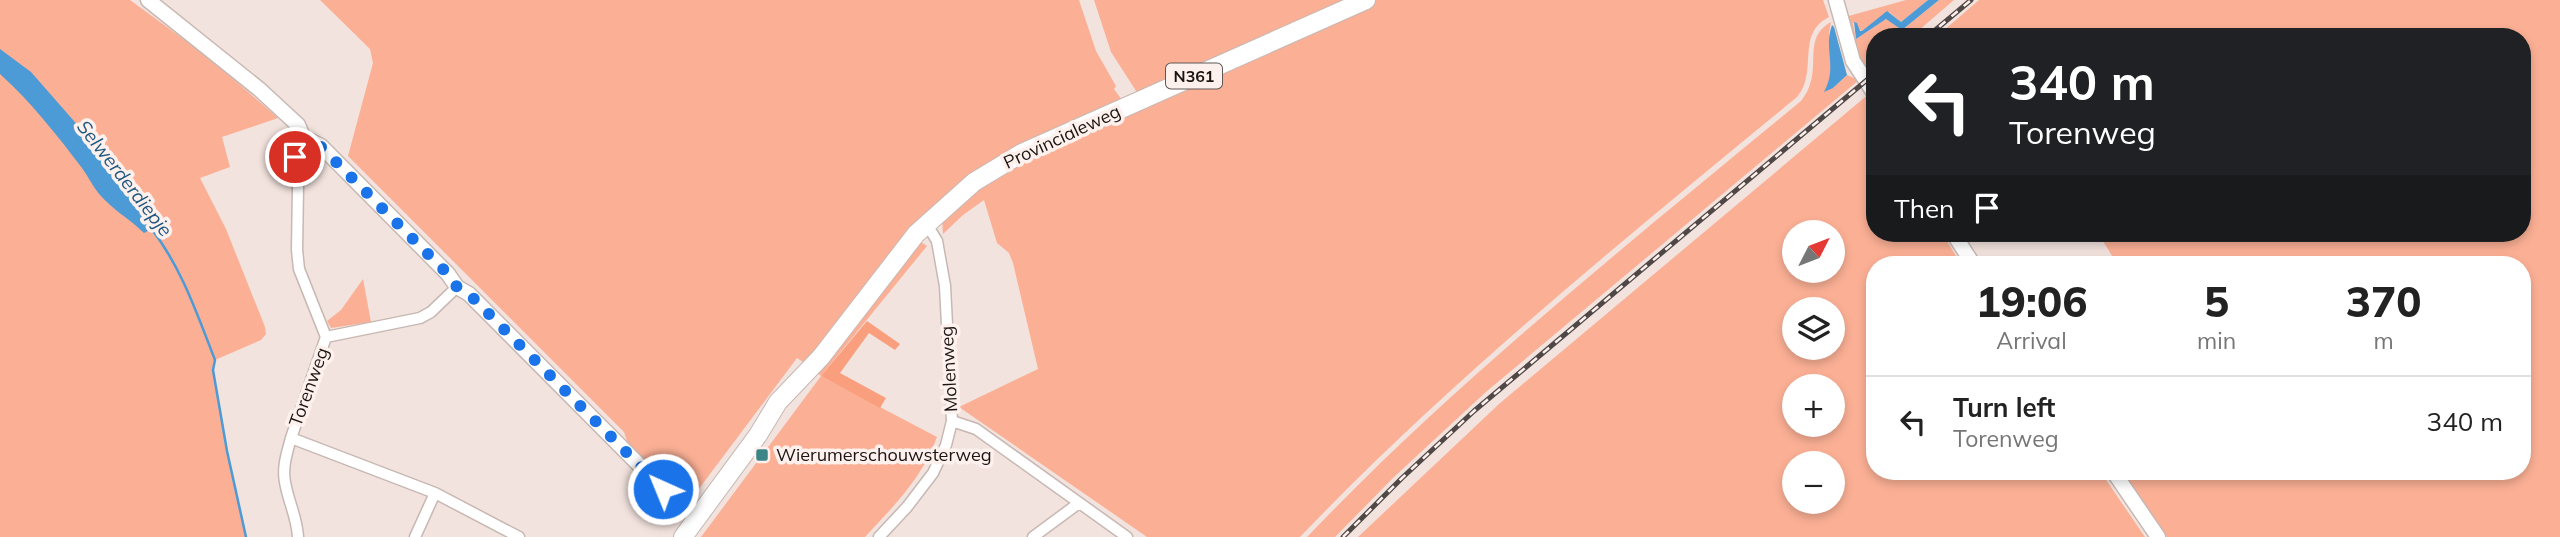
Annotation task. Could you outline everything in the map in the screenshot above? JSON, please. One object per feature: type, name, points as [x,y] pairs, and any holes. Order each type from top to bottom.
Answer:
[{"type":"main road","name":"Provincialeweg","points":[[684,537],[758,435],[798,392],[915,234],[974,182],[1022,153],[1366,0]]},
{"type":"street","points":[[148,0],[260,89],[298,125],[303,137],[321,146],[448,274],[457,287],[469,294],[673,499],[696,517]]},
{"type":"street","points":[[1836,0],[1853,61],[1866,81]]},
{"type":"street","name":"Torenweg","points":[[303,137],[296,147],[295,157],[299,269],[326,337],[291,438],[435,493],[519,537]]},
{"type":"street","name":"Molenweg","points":[[879,537],[907,507],[933,472],[946,445],[952,421],[945,286],[937,241],[926,223]]},
{"type":"street","points":[[326,337],[420,318],[431,312],[457,287]]},
{"type":"street","points":[[952,421],[976,429],[1128,537]]},
{"type":"street","points":[[291,438],[284,471],[296,517],[298,537]]},
{"type":"street","points":[[2119,480],[2158,537]]},
{"type":"street","points":[[415,537],[435,493]]},
{"type":"street","points":[[1033,537],[1079,503]]},
{"type":"shaded area","points":[[0,0],[130,0],[208,57],[278,118],[222,137],[230,167],[200,178],[226,229],[266,334],[261,340],[215,360],[213,370],[246,537],[0,537]]},
{"type":"shaded area","points":[[320,0],[1079,0],[1096,51],[1122,100],[981,168],[949,192],[915,224],[806,364],[797,358],[689,502],[629,447],[624,432],[348,156],[373,63],[370,49]]},
{"type":"shaded area","points":[[1094,0],[1351,0],[1138,94],[1111,52]]},
{"type":"shaded area","points":[[1376,0],[1823,0],[1829,17],[1819,24],[1813,33],[1806,76],[1797,97],[1605,256],[1479,365],[1358,478],[1300,537],[1147,537],[959,407],[1038,369],[1013,263],[1009,253],[997,243],[984,200],[943,234],[942,218],[986,185],[1033,158]]},
{"type":"shaded area","points":[[1906,0],[1928,0],[1901,22],[1889,12],[1862,31],[1857,23],[1853,23],[1856,39],[1866,32],[1866,75],[1845,17]]},
{"type":"shaded area","points":[[1939,0],[1954,0],[1921,28],[1904,28]]},
{"type":"shaded area","points":[[1979,0],[2560,0],[2560,537],[2167,537],[2127,480],[2531,480],[2531,256],[2112,256],[2104,242],[2531,242],[2531,28],[1946,28]]},
{"type":"shaded area","points":[[1888,19],[1899,28],[1872,28],[1884,20]]},
{"type":"shaded area","points":[[1831,22],[1830,82],[1833,88],[1847,75],[1859,80],[1487,391],[1394,477],[1335,537],[1307,537],[1365,478],[1486,366],[1801,101],[1812,79],[1816,38]]},
{"type":"shaded area","points":[[1866,96],[1866,242],[1948,242],[1956,256],[1866,256],[1866,480],[2106,480],[2145,537],[1358,537],[1499,404]]},
{"type":"shaded area","points":[[918,240],[927,246],[821,376],[816,372]]},
{"type":"shaded area","points":[[363,279],[371,322],[331,328],[327,321],[341,310]]},
{"type":"shaded area","points":[[867,321],[900,344],[895,350],[869,333],[840,373],[886,398],[880,408],[821,376]]},
{"type":"shaded area","points":[[821,376],[937,437],[924,465],[906,491],[865,537],[701,537]]},
{"type":"water","points":[[1928,0],[1939,0],[1904,28],[1899,28],[1886,19],[1872,28],[1866,28],[1866,32],[1856,39],[1854,22],[1862,31],[1887,11],[1901,22]]},
{"type":"water","points":[[1832,25],[1847,75],[1833,88],[1824,92],[1830,74],[1829,42]]},
{"type":"water","points":[[0,49],[31,72],[88,137],[123,187],[156,222],[155,227],[144,233],[100,195],[53,131],[0,74]]},
{"type":"waterway","name":"Selwerderdiepje","points":[[150,227],[179,274],[215,360],[213,370],[227,451],[246,537]]},
{"type":"railway","points":[[1938,28],[1971,0]]},
{"type":"railway","points":[[1343,537],[1474,411],[1866,81]]},
{"type":"place","name":"Wierumerschouwsterweg","points":[[762,455]]},
{"type":"route","points":[[295,157],[296,147],[303,137],[317,143],[448,274],[457,287],[469,294],[663,489]]}]
